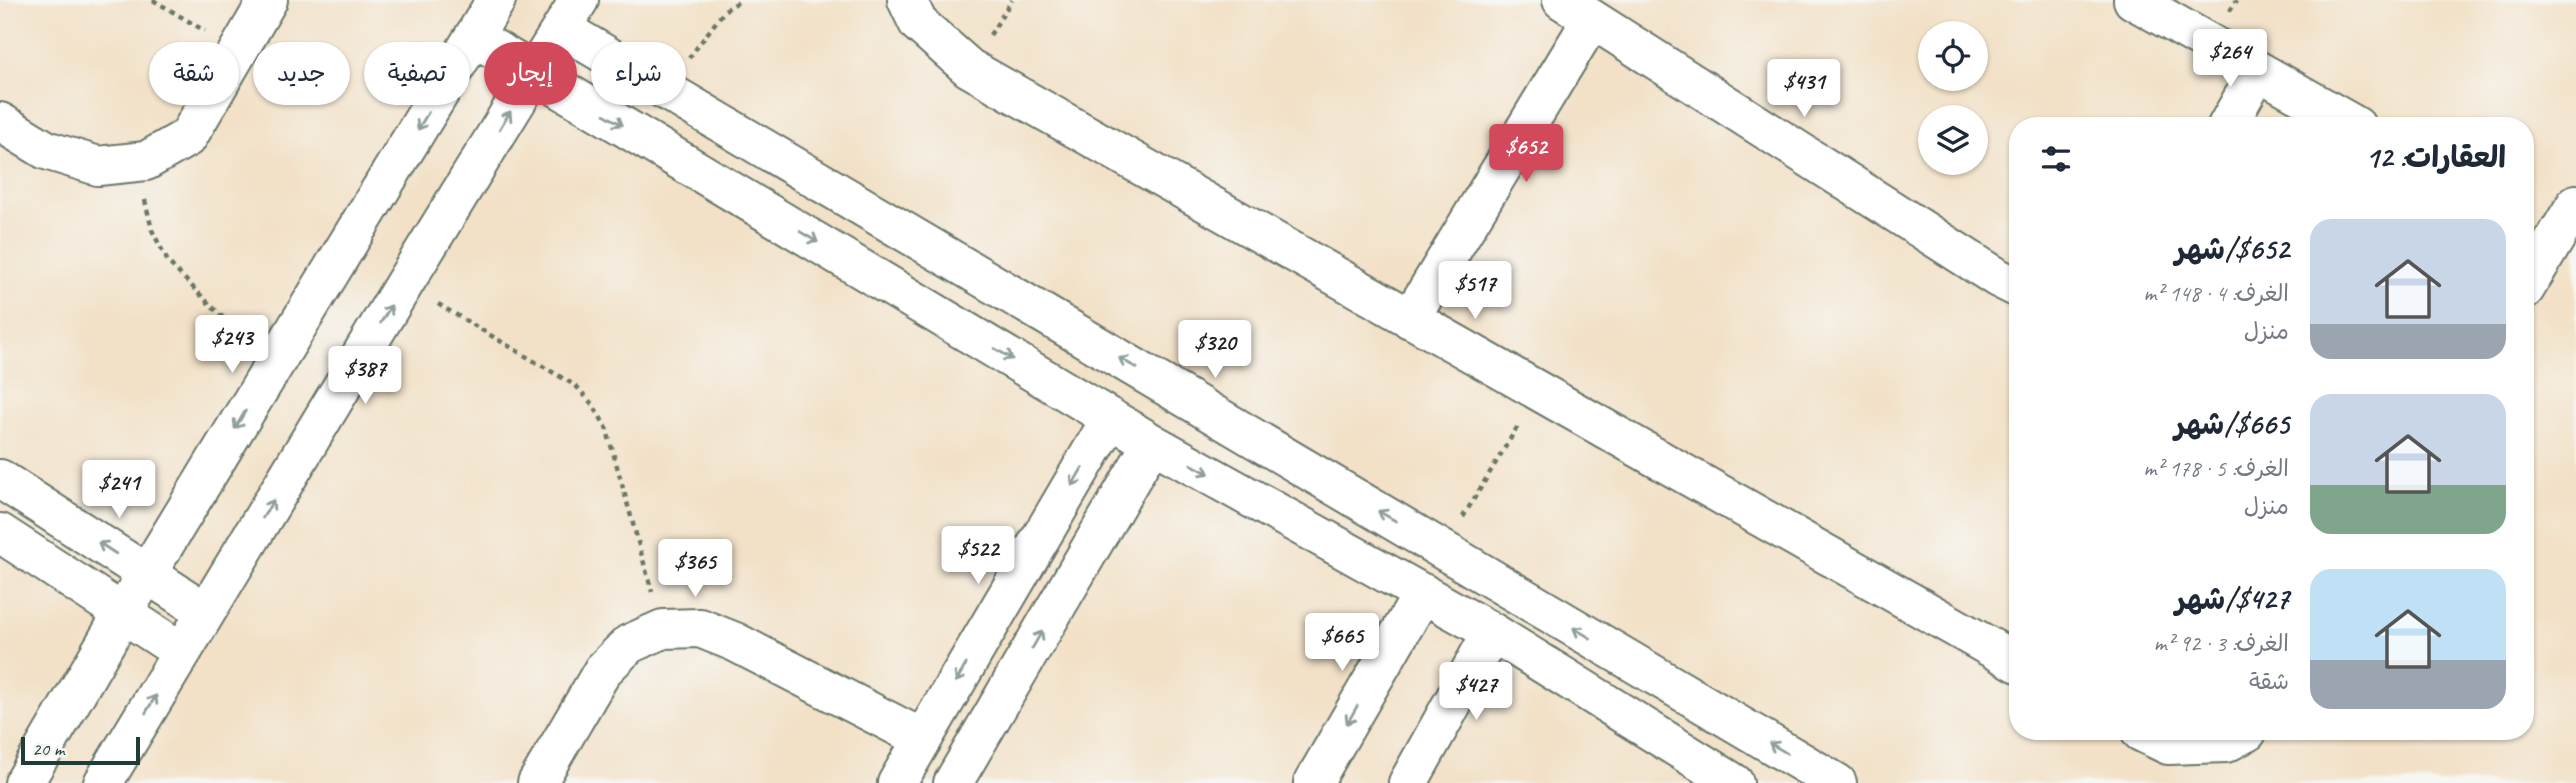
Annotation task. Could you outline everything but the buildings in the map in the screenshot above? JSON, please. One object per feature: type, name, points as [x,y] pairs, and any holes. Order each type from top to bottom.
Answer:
[{"type":"street","points":[[239,51],[268,0]]},
{"type":"street","points":[[24,783],[122,613],[496,0]]},
{"type":"street","points":[[907,0],[918,23],[969,68],[2009,658]]},
{"type":"street","points":[[2133,0],[2340,117]]},
{"type":"street","points":[[1410,319],[1577,9],[2009,283]]},
{"type":"street","points":[[554,42],[571,15],[605,42]]},
{"type":"street","points":[[474,37],[484,43]]},
{"type":"street","points":[[2232,117],[2258,71]]},
{"type":"street","points":[[577,99],[1152,443],[1492,632],[1734,783]]},
{"type":"street","points":[[686,103],[1837,783]]},
{"type":"street","points":[[0,122],[46,149],[98,166],[146,161],[188,137],[207,105]]},
{"type":"street","points":[[103,783],[514,105]]},
{"type":"street","points":[[2534,254],[2540,231],[2576,204]]},
{"type":"street","points":[[897,783],[1111,418]]},
{"type":"street","points":[[953,783],[1152,443]]},
{"type":"street","points":[[0,479],[206,612]]},
{"type":"street","points":[[0,533],[182,652]]},
{"type":"street","points":[[1313,783],[1423,593]]},
{"type":"street","points":[[537,783],[603,670],[629,644],[663,629],[700,628],[735,642],[923,739]]},
{"type":"street","points":[[1408,783],[1492,632]]},
{"type":"street","points":[[2158,740],[2168,745],[2226,743],[2232,740]]},
{"type":"path","points":[[153,0],[224,42]]},
{"type":"path","points":[[686,63],[724,10],[742,0]]},
{"type":"path","points":[[146,161],[145,196],[149,219],[168,262],[191,288],[273,366]]},
{"type":"path","points":[[404,284],[576,386],[593,405],[606,428],[663,629]]},
{"type":"path","points":[[1444,550],[1538,392]]}]
